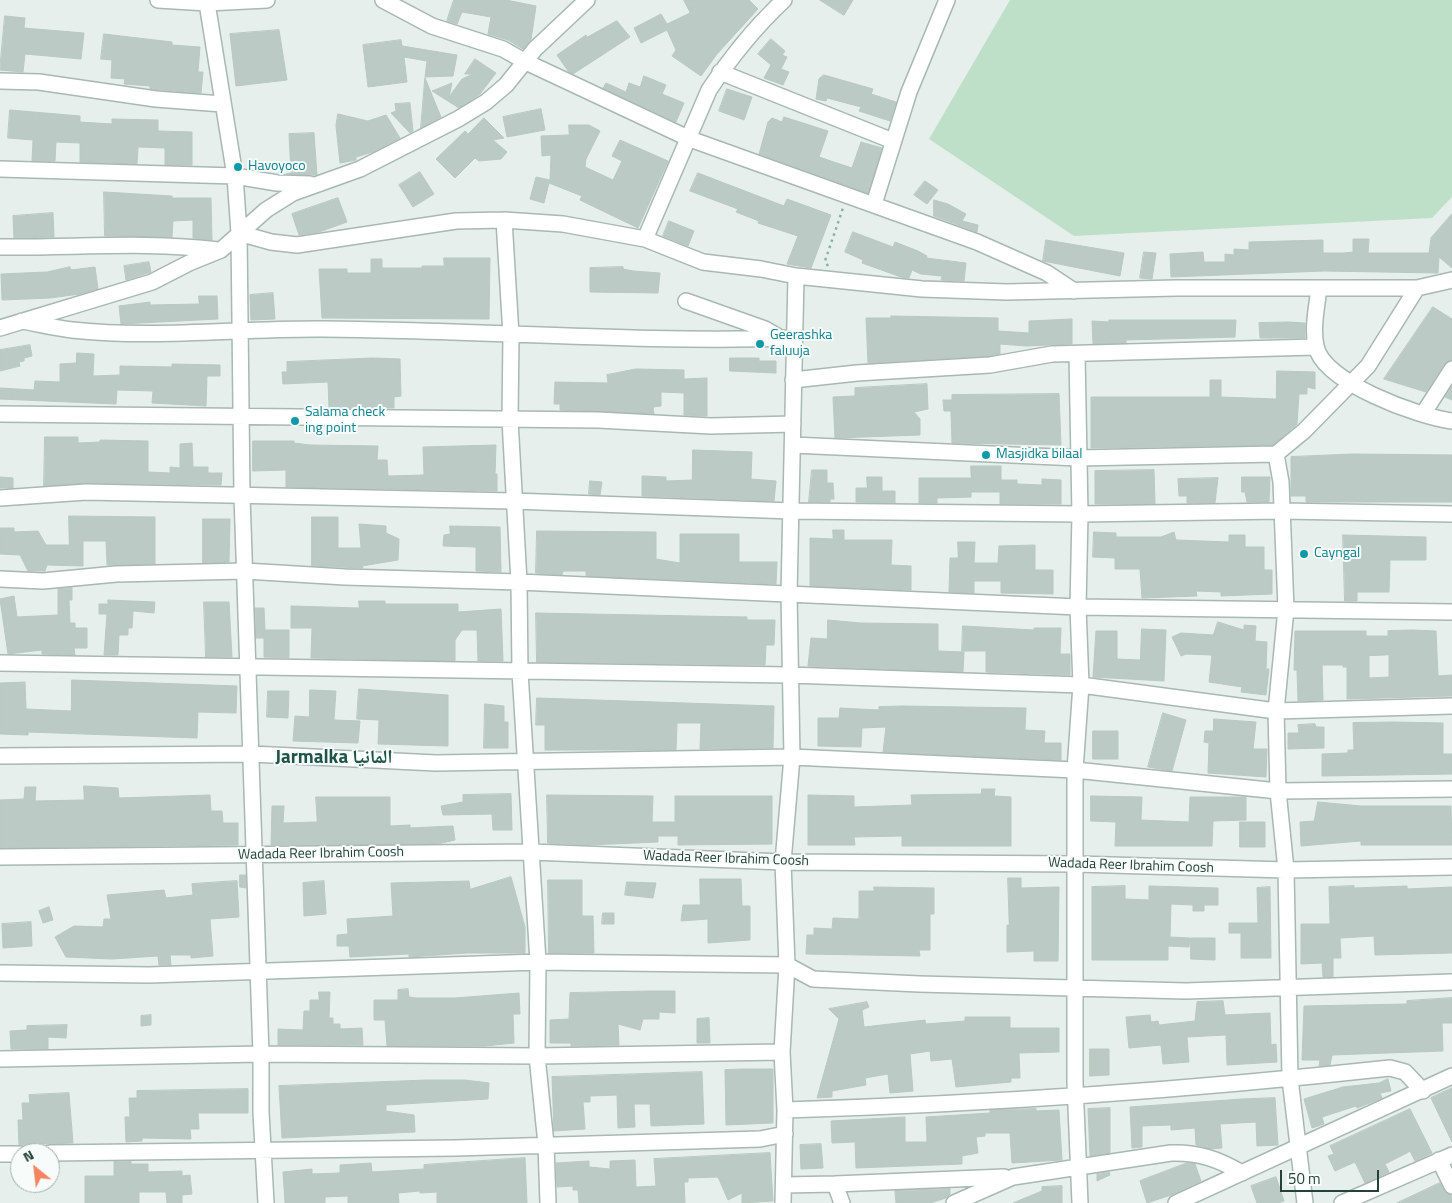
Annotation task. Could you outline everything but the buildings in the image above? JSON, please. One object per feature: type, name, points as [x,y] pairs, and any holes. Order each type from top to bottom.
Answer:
[{"type":"street","points":[[158,0],[206,3],[267,0]]},
{"type":"street","points":[[383,0],[432,26],[503,48],[526,62],[690,139],[874,204],[1011,257],[1047,273],[1074,291]]},
{"type":"street","points":[[0,328],[152,282],[189,263],[221,250],[279,201],[293,193],[322,184],[394,153],[486,102],[506,85],[535,49],[587,0]]},
{"type":"street","points":[[645,239],[690,139],[703,104],[720,72],[743,43],[784,0]]},
{"type":"street","points":[[874,204],[909,92],[947,0]]},
{"type":"street","points":[[206,3],[235,176],[239,233],[242,496],[252,754],[262,1150],[266,1203]]},
{"type":"street","points":[[720,72],[893,141]]},
{"type":"street","points":[[0,81],[39,82],[156,98],[222,104]]},
{"type":"street","points":[[0,169],[235,176],[277,183],[322,184]]},
{"type":"street","points":[[239,233],[271,242],[297,244],[456,221],[504,220],[563,224],[645,239],[703,262],[796,276],[968,292],[1176,288],[1417,288],[1452,280]]},
{"type":"street","points":[[504,220],[512,335],[510,420],[518,582],[520,672],[538,962],[537,1056],[546,1144],[548,1203]]},
{"type":"street","points":[[0,247],[72,248],[176,245],[221,250]]},
{"type":"street","points":[[783,1203],[784,1110],[782,1052],[787,965],[783,862],[792,757],[789,594],[794,424],[793,380],[786,338],[796,276]]},
{"type":"street","points":[[1319,288],[1316,347],[1328,365],[1352,384],[1385,401],[1423,414],[1452,421]]},
{"type":"street","points":[[793,445],[1078,458],[1276,454],[1298,437],[1352,384],[1382,345],[1417,288]]},
{"type":"street","points":[[686,301],[786,338]]},
{"type":"street","points":[[22,321],[71,330],[97,331],[239,332],[321,329],[512,335],[786,338]]},
{"type":"street","points":[[793,380],[857,373],[990,365],[1034,356],[1316,347]]},
{"type":"street","points":[[1077,354],[1080,514],[1078,607],[1081,685],[1076,770],[1075,988],[1076,1096],[1080,1203]]},
{"type":"street","points":[[1423,414],[1452,369]]},
{"type":"street","points":[[0,414],[598,420],[711,426],[794,424]]},
{"type":"street","points":[[1276,454],[1281,482],[1286,610],[1276,711],[1278,791],[1286,870],[1290,1079],[1306,1203]]},
{"type":"street","points":[[0,498],[86,492],[513,501],[792,511],[1080,514],[1282,511],[1452,514]]},
{"type":"street","points":[[0,579],[43,581],[116,574],[245,571],[344,577],[518,582],[1078,607],[1452,612]]},
{"type":"street","points":[[0,663],[789,675],[1081,685],[1276,711],[1452,706]]},
{"type":"street","points":[[0,756],[252,754],[436,762],[792,757],[1076,770],[1278,791],[1452,789]]},
{"type":"street","name":"Wadada Reer Ibrahim Coosh","points":[[0,857],[532,852],[783,862],[1076,864],[1286,870],[1452,867]]},
{"type":"street","points":[[0,973],[150,974],[538,962],[787,965],[813,979],[919,984],[1186,991],[1452,982]]},
{"type":"street","points":[[0,1059],[261,1054],[537,1056],[782,1052]]},
{"type":"street","points":[[784,1110],[1076,1096],[1290,1079],[1390,1068],[1405,1072],[1423,1091]]},
{"type":"street","points":[[1176,1203],[1300,1148],[1452,1076]]},
{"type":"street","points":[[60,1153],[760,1139],[784,1134]]},
{"type":"street","points":[[784,1185],[1013,1176],[1079,1168],[1171,1153],[1192,1152],[1214,1159],[1242,1173]]},
{"type":"street","points":[[1342,1203],[1446,1157],[1452,1186]]},
{"type":"street","points":[[954,1203],[1013,1176]]},
{"type":"street","points":[[835,1184],[842,1203]]},
{"type":"path","points":[[836,279],[824,260],[848,195]]},
{"type":"green space","points":[[1010,0],[1452,0],[1452,197],[1432,218],[1074,236],[929,139]]},
{"type":"place","name":"Havoyoco","points":[[238,167]]},
{"type":"place","name":"Geerashka faluuja","points":[[760,344]]},
{"type":"place","name":"Salama check ing point","points":[[295,421]]},
{"type":"place","name":"Masjidka bilaal","points":[[986,455]]},
{"type":"place","name":"Cayngal","points":[[1304,554]]},
{"type":"district","name":"Jarmalka المانيا","points":[[334,758]]}]
